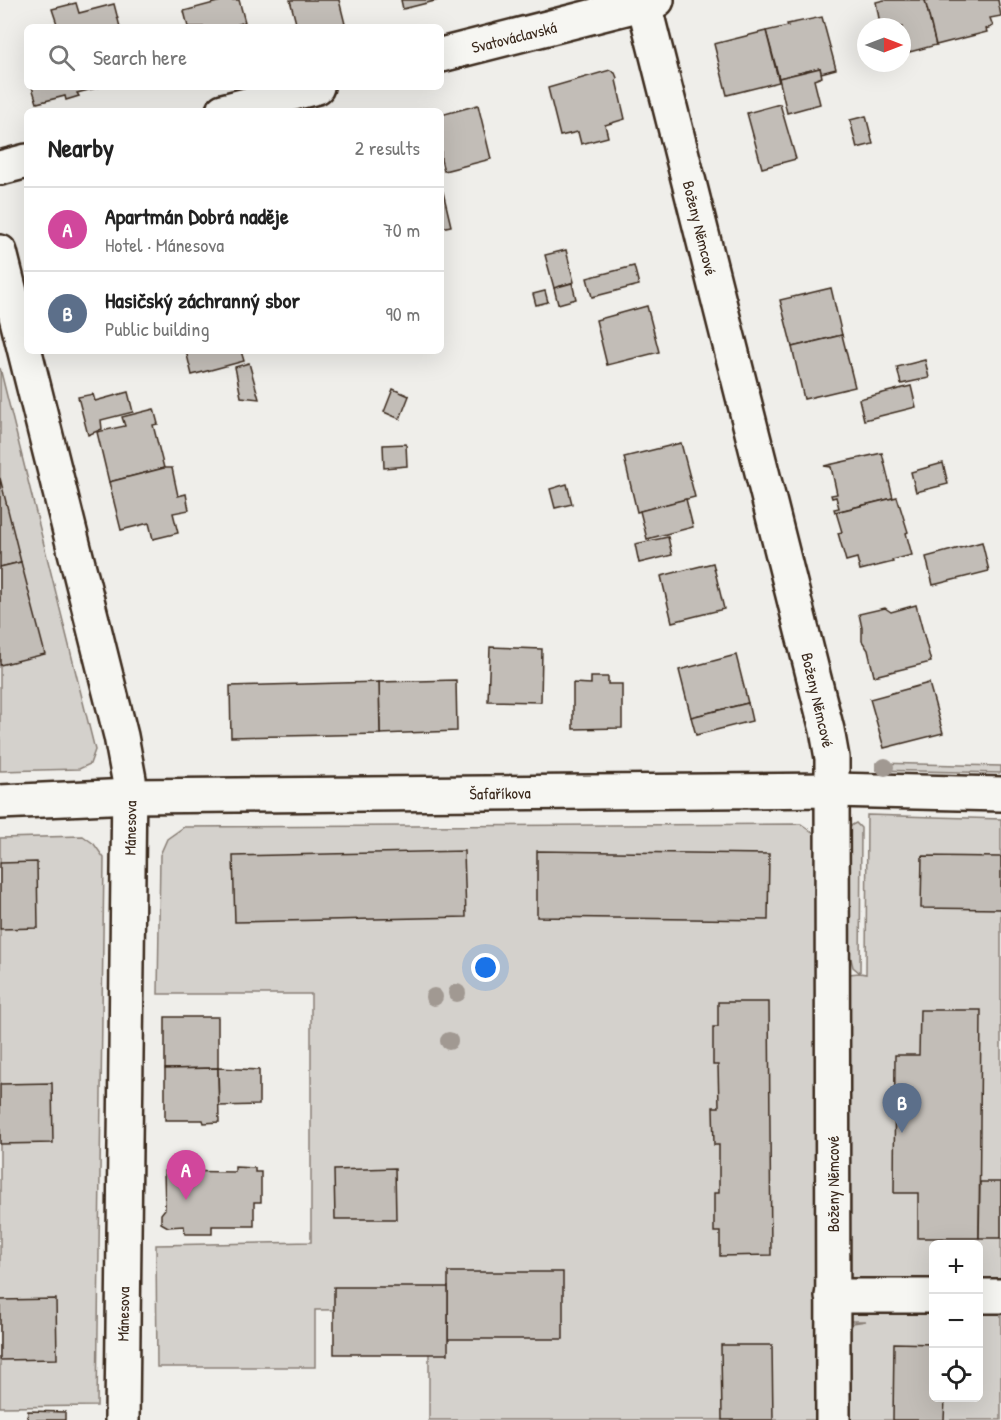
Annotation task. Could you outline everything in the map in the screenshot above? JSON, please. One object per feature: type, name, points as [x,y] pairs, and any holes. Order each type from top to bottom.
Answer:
[{"type":"street","name":"Svatováclavská","points":[[444,54],[647,1]]},
{"type":"street","name":"Boženy Němcové","points":[[647,1],[832,758],[833,1420]]},
{"type":"street","points":[[235,108],[305,90]]},
{"type":"street","points":[[0,168],[24,162]]},
{"type":"street","name":"Mánesova","points":[[0,252],[24,348]]},
{"type":"street","name":"Mánesova","points":[[26,354],[121,736],[129,779],[122,1420]]},
{"type":"street","name":"Šafaříkova","points":[[0,802],[130,796],[833,790],[1001,794]]},
{"type":"street","points":[[832,1296],[929,1296]]},
{"type":"street","points":[[983,1296],[1001,1296]]},
{"type":"shaded area","points":[[0,368],[95,750],[90,764],[79,769],[0,771]]},
{"type":"shaded area","points":[[876,763],[1001,766],[1001,773],[876,770]]},
{"type":"shaded area","points":[[867,815],[1001,819],[1001,1420],[845,1420],[846,1339],[853,1323],[866,1321],[849,1321],[849,974],[866,974]]},
{"type":"shaded area","points":[[856,823],[861,828],[860,973],[853,967],[847,943],[847,832]]},
{"type":"shaded area","points":[[801,824],[818,836],[818,1420],[429,1420],[429,1309],[315,1310],[315,1367],[157,1367],[156,1245],[311,1242],[311,994],[158,994],[160,855],[167,839],[184,827]]},
{"type":"shaded area","points":[[83,836],[94,844],[104,858],[97,1406],[0,1407],[0,838]]},
{"type":"building","points":[[225,0],[239,0],[245,22],[187,24],[184,11]]},
{"type":"building","points":[[290,0],[339,0],[345,24],[296,24]]},
{"type":"building","points":[[401,0],[439,0],[403,9]]},
{"type":"building","points":[[925,0],[936,45],[911,52],[911,18],[879,18],[876,2]]},
{"type":"building","points":[[925,0],[998,0],[1001,16],[990,18],[993,26],[986,29],[987,32],[936,45]]},
{"type":"building","points":[[76,3],[79,13],[114,4],[119,24],[57,24],[52,9]]},
{"type":"building","points":[[822,17],[836,69],[821,73],[820,68],[779,78],[766,31]]},
{"type":"building","points":[[766,31],[779,82],[727,95],[714,44]]},
{"type":"building","points":[[820,68],[822,77],[814,80],[820,104],[787,113],[779,78]]},
{"type":"building","points":[[610,70],[617,78],[625,119],[605,125],[608,137],[581,144],[578,132],[560,136],[548,88]]},
{"type":"building","points":[[33,90],[88,90],[77,93],[79,96],[66,100],[65,96],[37,103]]},
{"type":"building","points":[[780,104],[796,159],[762,168],[747,113]]},
{"type":"building","points":[[478,105],[491,159],[444,171],[444,114]]},
{"type":"building","points":[[866,116],[873,144],[857,148],[850,120]]},
{"type":"building","points":[[444,196],[451,226],[444,227]]},
{"type":"building","points":[[566,250],[574,282],[554,288],[545,255]]},
{"type":"building","points":[[634,266],[639,285],[592,297],[587,278]]},
{"type":"building","points":[[572,283],[576,299],[558,304],[554,288]]},
{"type":"building","points":[[831,288],[842,335],[792,347],[780,300]]},
{"type":"building","points":[[545,291],[548,302],[536,305],[533,294]]},
{"type":"building","points":[[647,306],[659,352],[607,365],[596,320]]},
{"type":"building","points":[[842,335],[855,387],[804,399],[792,347]]},
{"type":"building","points":[[187,354],[242,354],[244,361],[192,375]]},
{"type":"building","points":[[925,360],[929,378],[901,384],[897,367]]},
{"type":"building","points":[[249,363],[259,399],[241,397],[235,367]]},
{"type":"building","points":[[911,386],[916,407],[864,420],[859,399]]},
{"type":"building","points":[[393,389],[409,396],[400,419],[384,412]]},
{"type":"building","points":[[128,392],[133,412],[101,420],[102,429],[88,435],[78,397],[93,394],[95,401]]},
{"type":"building","points":[[154,409],[158,424],[153,425],[164,468],[109,482],[97,432],[125,426],[122,417]]},
{"type":"building","points":[[681,443],[695,497],[637,512],[624,457]]},
{"type":"building","points":[[406,444],[407,466],[384,468],[383,445]]},
{"type":"building","points":[[882,453],[893,498],[835,512],[834,509],[839,508],[836,497],[832,498],[831,495],[837,494],[831,467],[824,466]]},
{"type":"building","points":[[943,463],[948,484],[916,492],[911,472]]},
{"type":"building","points":[[172,468],[178,496],[186,494],[189,510],[173,513],[178,533],[153,539],[149,523],[121,530],[109,482]]},
{"type":"building","points":[[0,478],[21,562],[0,567]]},
{"type":"building","points":[[567,484],[572,504],[555,508],[550,489]]},
{"type":"building","points":[[897,497],[908,532],[906,533],[912,555],[860,570],[857,558],[846,561],[838,533],[842,532],[836,512]]},
{"type":"building","points":[[686,499],[693,527],[647,539],[640,511]]},
{"type":"building","points":[[668,537],[672,555],[639,563],[635,544]]},
{"type":"building","points":[[982,542],[989,571],[933,585],[926,557]]},
{"type":"building","points":[[21,562],[45,654],[0,665],[0,567]]},
{"type":"building","points":[[713,563],[724,609],[672,622],[661,576]]},
{"type":"building","points":[[916,605],[931,662],[874,676],[868,650],[862,641],[859,614],[885,608],[891,612]]},
{"type":"building","points":[[490,647],[542,649],[541,702],[488,701]]},
{"type":"building","points":[[736,655],[748,703],[691,717],[679,670]]},
{"type":"building","points":[[591,677],[608,677],[608,684],[622,684],[622,728],[573,729],[573,683],[591,684]]},
{"type":"building","points":[[456,680],[457,731],[380,734],[379,682]]},
{"type":"building","points":[[379,682],[380,734],[231,737],[230,686]]},
{"type":"building","points":[[929,683],[943,733],[884,748],[870,699]]},
{"type":"building","points":[[748,703],[752,721],[696,735],[691,717]]},
{"type":"building","points":[[464,851],[466,917],[235,922],[233,856]]},
{"type":"building","points":[[537,851],[769,854],[768,920],[537,917]]},
{"type":"building","points":[[922,856],[1001,857],[1001,909],[921,908]]},
{"type":"building","points":[[37,862],[38,928],[0,929],[0,863]]},
{"type":"building","points":[[718,1002],[769,1002],[771,1255],[720,1256],[720,1232],[714,1232],[714,1193],[719,1193],[719,1145],[714,1145],[713,1107],[719,1107],[718,1065],[713,1065],[713,1027],[718,1027]]},
{"type":"building","points":[[920,1010],[981,1010],[979,1238],[918,1238],[918,1193],[894,1193],[895,1055],[919,1055]]},
{"type":"building","points":[[165,1017],[218,1017],[218,1068],[165,1069]]},
{"type":"building","points":[[218,1068],[219,1122],[165,1120],[165,1069]]},
{"type":"building","points":[[218,1068],[259,1070],[259,1105],[219,1106]]},
{"type":"building","points":[[52,1083],[53,1143],[0,1144],[0,1084]]},
{"type":"building","points":[[235,1167],[255,1168],[255,1172],[261,1172],[261,1202],[254,1202],[254,1226],[212,1226],[212,1234],[185,1234],[184,1226],[168,1227],[161,1223],[161,1214],[165,1209],[164,1171],[235,1172]]},
{"type":"building","points":[[395,1168],[396,1219],[335,1219],[334,1170]]},
{"type":"building","points":[[980,1182],[1001,1182],[1001,1238],[979,1238]]},
{"type":"building","points":[[448,1272],[563,1272],[563,1339],[448,1339]]},
{"type":"building","points":[[334,1287],[448,1287],[448,1354],[334,1354]]},
{"type":"building","points":[[56,1299],[57,1359],[0,1360],[0,1300]]},
{"type":"building","points":[[894,1343],[929,1344],[929,1402],[945,1402],[944,1420],[893,1420]]},
{"type":"building","points":[[721,1345],[772,1345],[773,1420],[722,1420]]},
{"type":"building","points":[[28,1411],[65,1412],[65,1420],[27,1420]]},
{"type":"place","name":"Hasičský záchranný sbor","points":[[902,1133]]},
{"type":"place","name":"Apartmán Dobrá naděje","points":[[186,1200]]}]
